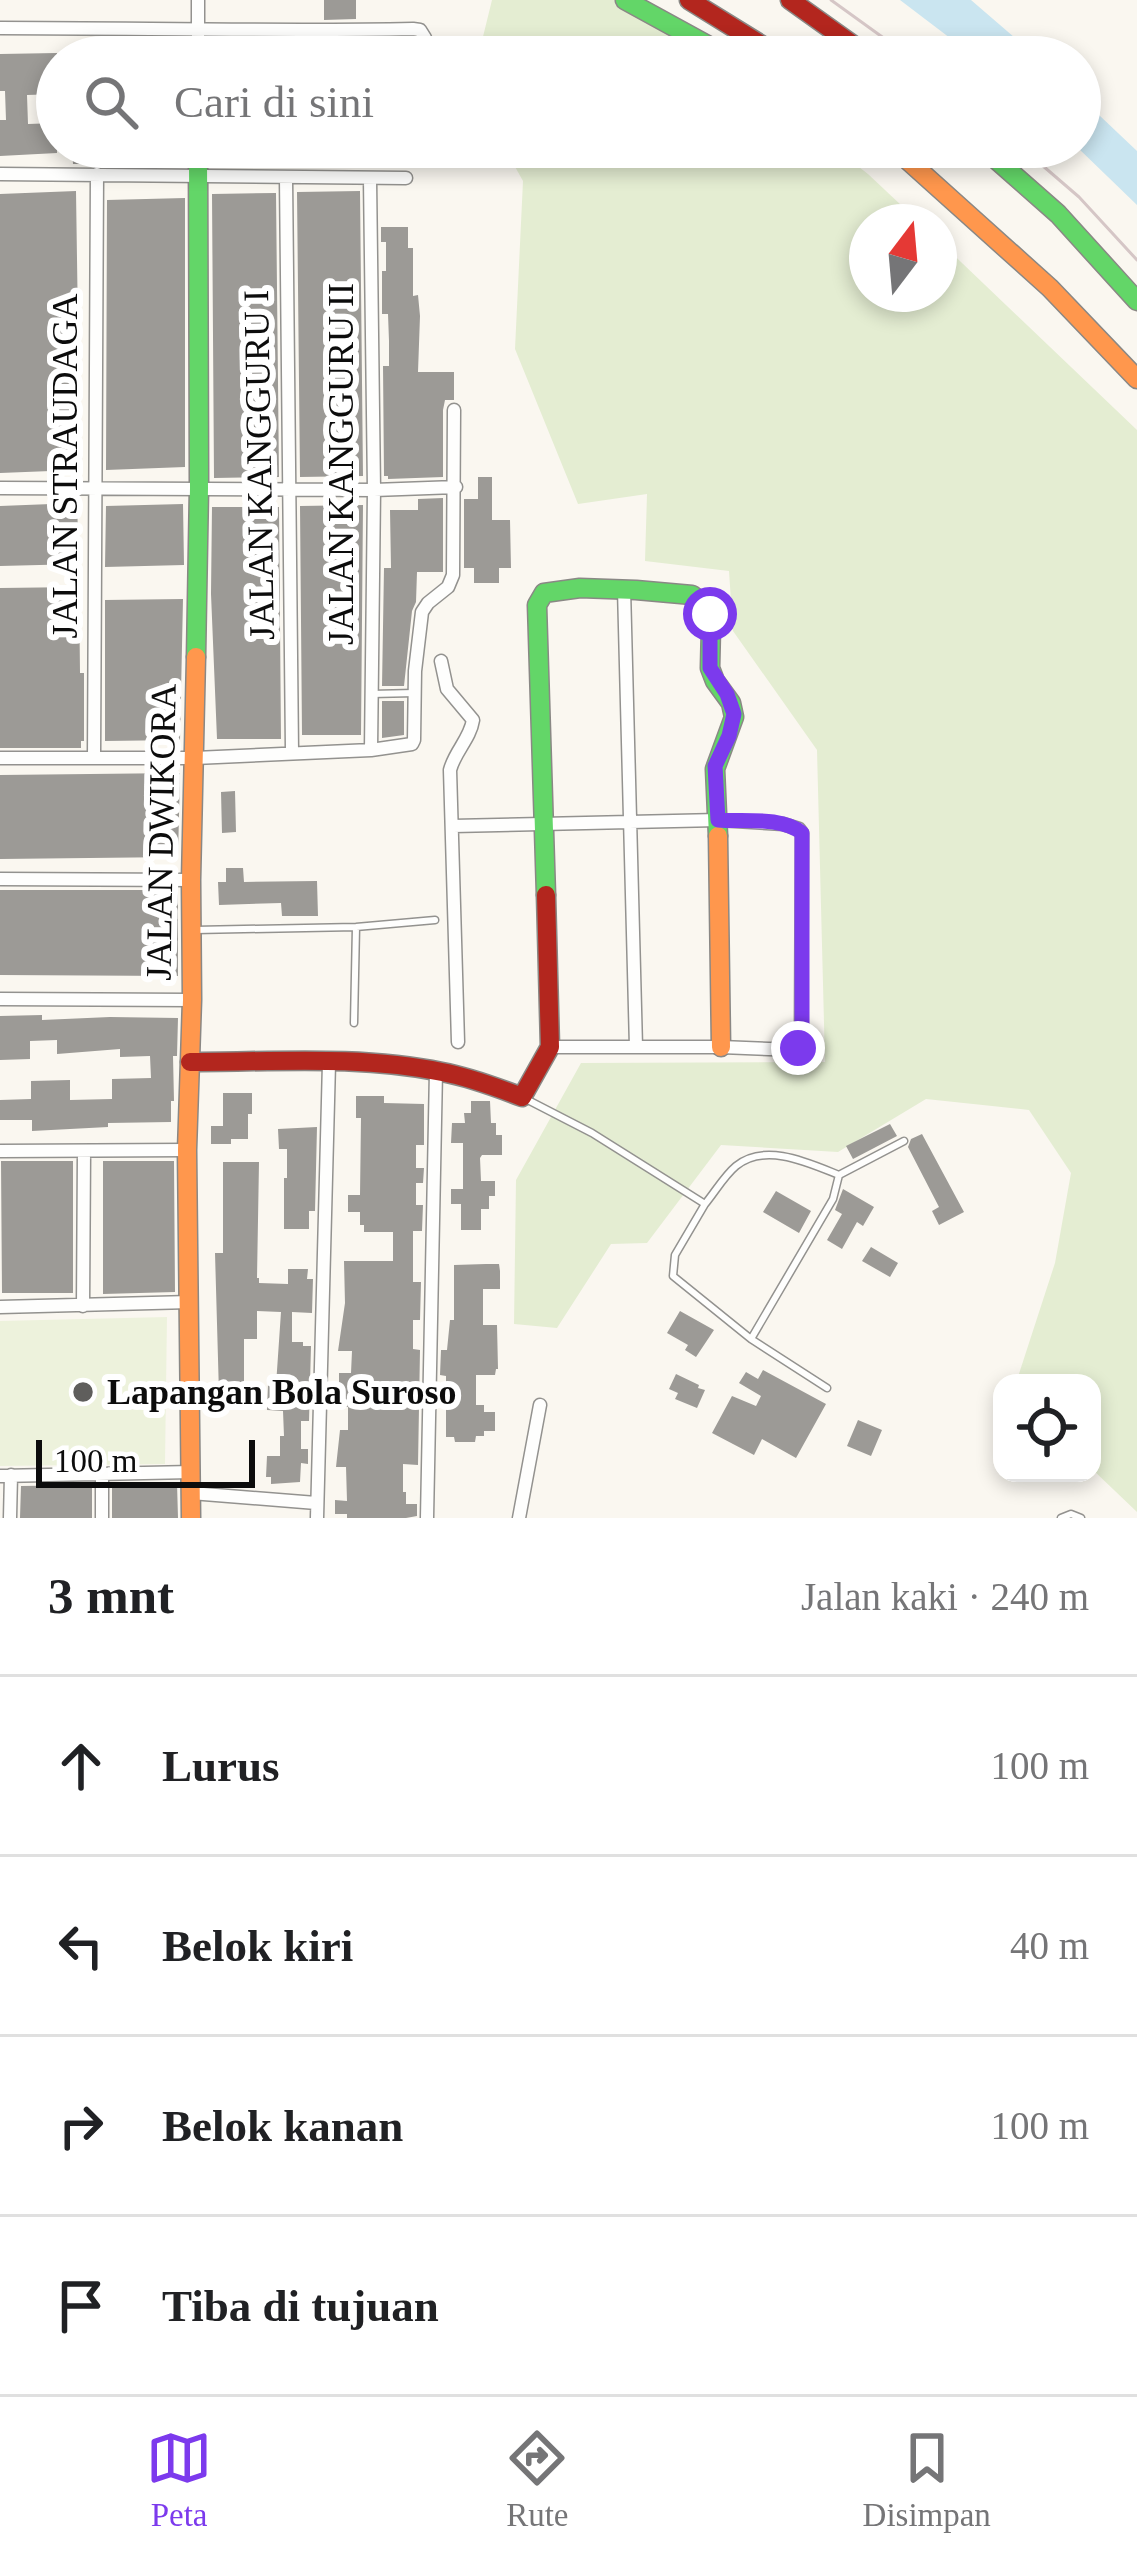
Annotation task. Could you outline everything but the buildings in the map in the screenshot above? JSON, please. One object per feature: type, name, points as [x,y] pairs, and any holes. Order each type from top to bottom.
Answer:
[{"type":"main road","points":[[625,0],[691,36]]},
{"type":"main road","points":[[689,0],[747,36]]},
{"type":"main road","points":[[790,0],[841,36]]},
{"type":"main road","name":"JALAN DWIKORA","points":[[191,1518],[187,1150],[199,488],[198,168]]},
{"type":"main road","points":[[917,168],[1033,271],[1137,379]]},
{"type":"main road","points":[[1006,168],[1058,214],[1137,302]]},
{"type":"main road","points":[[190,1062],[379,1064],[436,1071],[522,1096],[550,1047],[537,605],[544,593],[556,590],[625,589],[696,596],[709,608],[710,668],[734,714],[715,766],[721,1047]]},
{"type":"street","points":[[198,0],[198,36]]},
{"type":"street","points":[[0,28],[416,29],[424,36]]},
{"type":"street","points":[[312,31],[312,36]]},
{"type":"street","points":[[0,174],[406,178]]},
{"type":"street","name":"JALAN STRAUDAGA","points":[[94,758],[97,174]]},
{"type":"street","name":"JALAN KANGGURU I","points":[[286,178],[292,752]]},
{"type":"street","name":"JALAN KANGGURU II","points":[[370,179],[374,490],[370,750]]},
{"type":"street","points":[[0,758],[195,758],[407,747],[414,740],[422,612],[453,575],[454,410]]},
{"type":"street","points":[[0,488],[455,487]]},
{"type":"street","points":[[625,589],[636,1046]]},
{"type":"street","points":[[441,661],[447,689],[473,720],[450,770],[458,1042]]},
{"type":"street","points":[[453,826],[718,820],[799,829],[803,839],[800,1046],[791,1052],[550,1047]]},
{"type":"street","points":[[0,879],[191,880]]},
{"type":"street","points":[[0,998],[192,1000]]},
{"type":"street","points":[[191,1493],[316,1511],[329,1063]]},
{"type":"street","points":[[428,1518],[436,1071]]},
{"type":"street","points":[[83,1306],[84,1150]]},
{"type":"street","points":[[0,1151],[187,1150]]},
{"type":"street","points":[[0,1307],[190,1303]]},
{"type":"street","points":[[519,1518],[540,1405]]},
{"type":"street","points":[[10,1518],[5,1476],[192,1472]]},
{"type":"street","points":[[102,1474],[103,1518]]},
{"type":"lane","points":[[371,694],[415,693]]},
{"type":"lane","points":[[192,930],[356,927],[435,920]]},
{"type":"lane","points":[[353,1023],[356,927]]},
{"type":"lane","points":[[522,1096],[592,1133],[705,1204]]},
{"type":"lane","points":[[827,1388],[751,1339],[673,1276],[674,1255],[705,1204],[748,1158],[772,1155],[839,1174],[904,1141]]},
{"type":"lane","points":[[751,1339],[833,1199],[839,1174]]},
{"type":"lane","points":[[1060,1518],[1071,1514],[1082,1518]]},
{"type":"green space","points":[[492,0],[639,0],[686,36],[483,36]]},
{"type":"green space","points":[[516,168],[860,168],[900,204],[849,204],[849,312],[957,312],[957,258],[1137,430],[1137,1512],[1101,1478],[1101,1374],[1019,1374],[1055,1263],[1071,1173],[1029,1110],[926,1099],[838,1152],[721,1145],[647,1243],[611,1244],[557,1328],[514,1324],[516,1180],[581,1063],[825,1062],[817,750],[733,631],[729,571],[645,561],[647,494],[578,504],[515,349],[523,181]]},
{"type":"green space","name":"Lapangan Bola Suroso","points":[[167,1317],[165,1464],[0,1466],[0,1321]]},
{"type":"water","points":[[900,0],[971,0],[1013,36],[947,36]]},
{"type":"water","points":[[1101,117],[1137,151],[1137,205],[1099,168]]},
{"type":"tram line","points":[[831,0],[881,36]]},
{"type":"tram line","points":[[1045,168],[1137,260]]},
{"type":"traffic: fast","points":[[625,0],[691,36]]},
{"type":"traffic: fast","points":[[196,657],[198,168]]},
{"type":"traffic: fast","points":[[1006,168],[1058,214],[1137,301]]},
{"type":"traffic: fast","points":[[546,895],[537,605],[544,593],[580,588],[636,590],[692,595],[708,607],[710,668],[734,717],[715,769],[718,836]]},
{"type":"traffic: slow","points":[[916,168],[1050,288],[1137,379]]},
{"type":"traffic: slow","points":[[191,1518],[187,1150],[196,657]]},
{"type":"traffic: slow","points":[[718,836],[721,1047]]},
{"type":"traffic: jam","points":[[689,0],[747,36]]},
{"type":"traffic: jam","points":[[790,0],[841,36]]},
{"type":"traffic: jam","points":[[190,1062],[380,1063],[452,1074],[522,1097],[550,1047],[546,895]]},
{"type":"place","name":"Lapangan Bola Suroso","points":[[83,1392]]},
{"type":"route","points":[[710,614],[710,668],[734,714],[734,725],[715,766],[718,820],[790,825],[802,833],[802,1040],[798,1048]]}]
